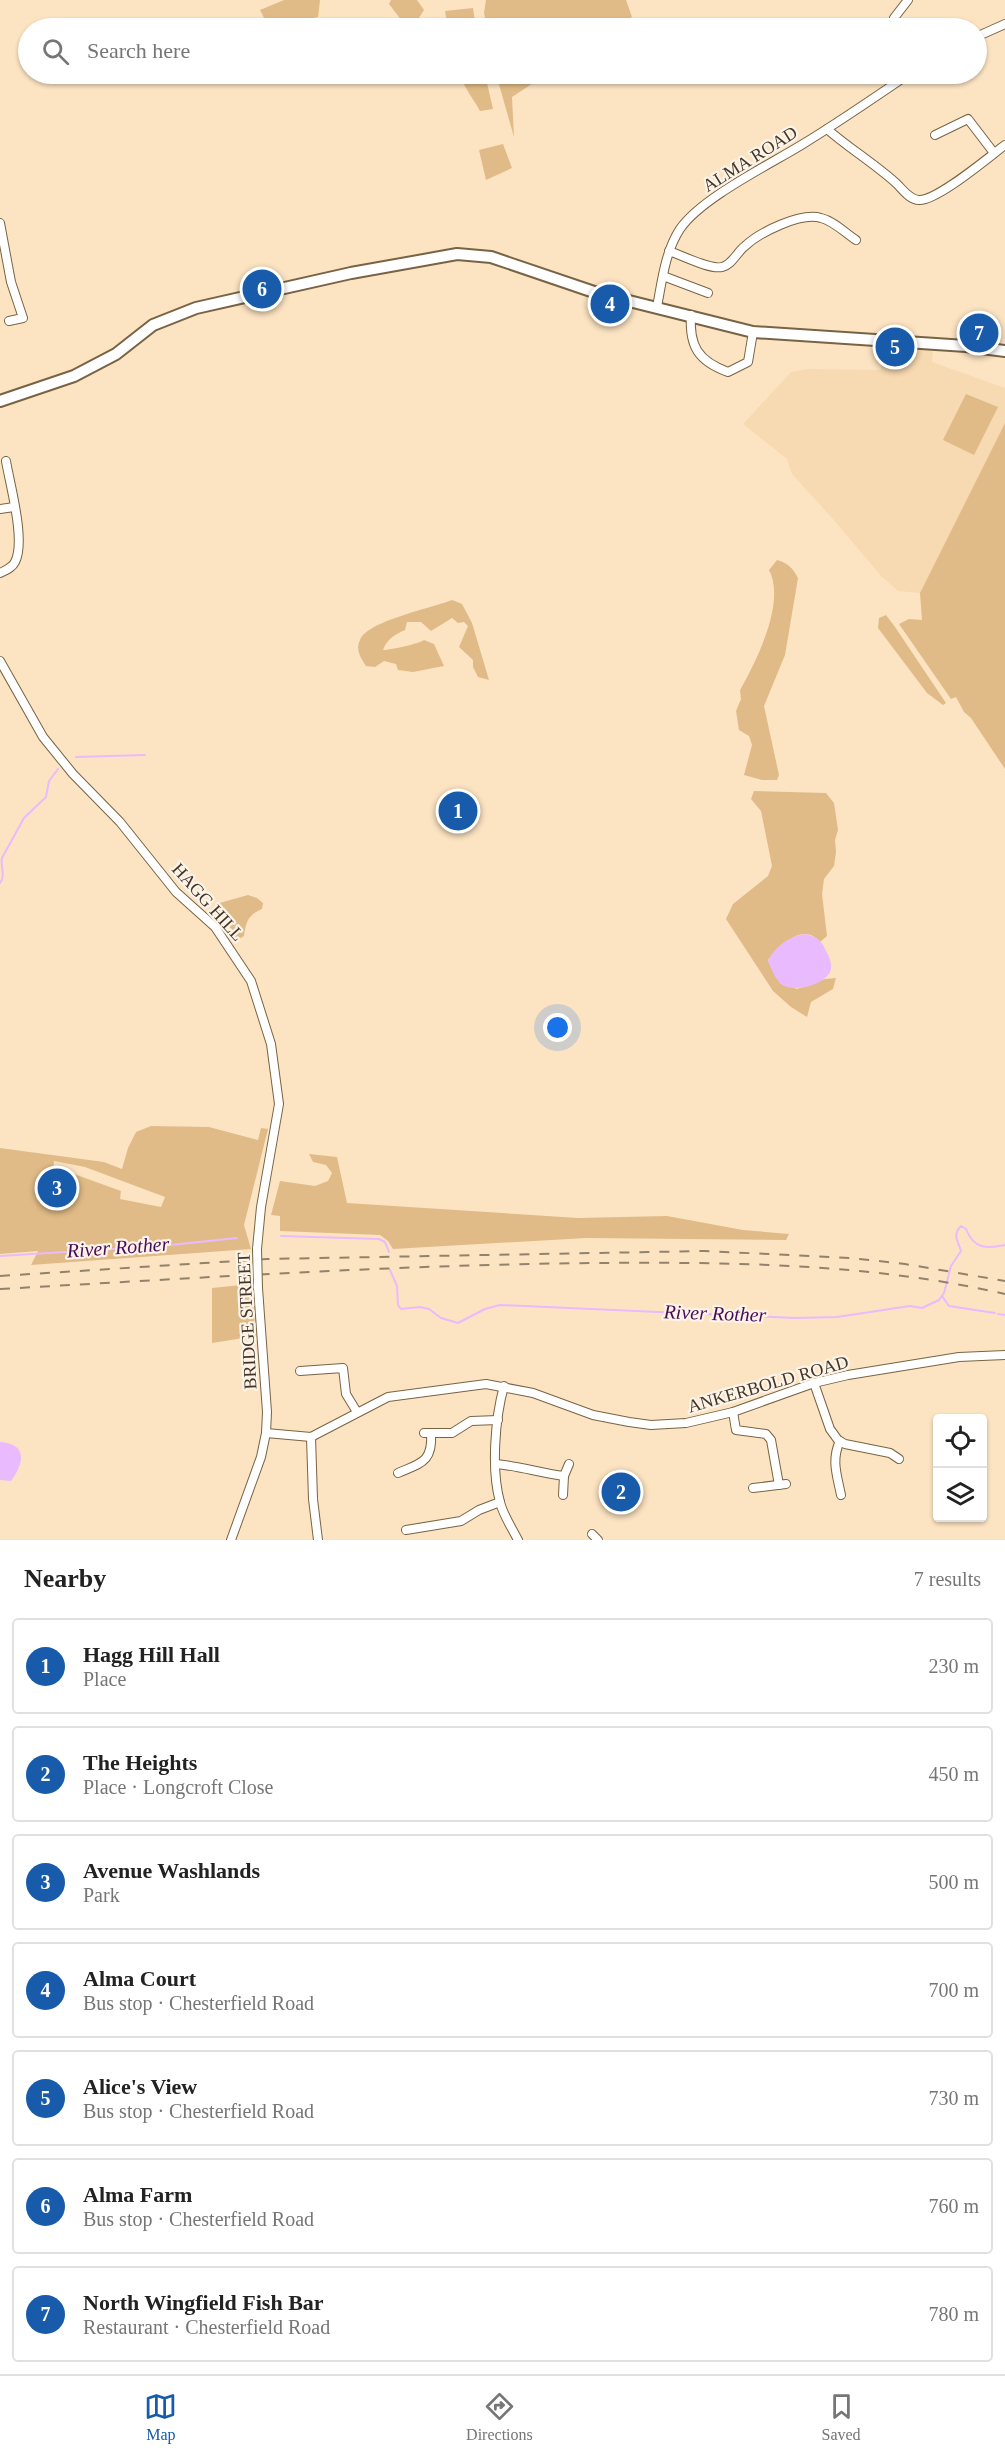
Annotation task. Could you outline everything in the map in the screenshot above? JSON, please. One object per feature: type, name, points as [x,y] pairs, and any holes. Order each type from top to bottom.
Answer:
[{"type":"main road","points":[[0,401],[50,385],[102,362],[116,354],[153,324],[169,318],[232,299],[351,273],[457,254],[491,257],[597,293],[753,332],[966,346],[1005,351]]},
{"type":"street","points":[[894,18],[908,0]]},
{"type":"street","points":[[987,32],[1005,24]]},
{"type":"street","name":"ALMA ROAD","points":[[657,307],[669,251],[681,228],[702,206],[827,129],[894,84]]},
{"type":"street","points":[[935,135],[968,119],[994,153]]},
{"type":"street","points":[[827,129],[854,152],[881,170],[913,198],[921,201],[949,188],[1005,145]]},
{"type":"street","points":[[669,251],[712,267],[722,267],[727,265],[744,246],[766,232],[810,217],[828,220],[856,240]]},
{"type":"street","points":[[0,223],[11,282],[22,318],[9,321]]},
{"type":"street","points":[[663,276],[708,293]]},
{"type":"street","points":[[691,315],[692,344],[719,369],[728,372],[748,362],[753,332]]},
{"type":"street","points":[[0,573],[16,561],[19,545],[6,461]]},
{"type":"street","points":[[0,509],[14,507]]},
{"type":"street","name":"HAGG HILL","points":[[0,661],[43,737],[73,774],[120,822],[176,892],[215,927],[251,981],[272,1044],[279,1104],[261,1207]]},
{"type":"street","name":"BRIDGE STREET","points":[[231,1540],[261,1457],[266,1433],[267,1412],[257,1249],[261,1207]]},
{"type":"street","name":"ANKERBOLD ROAD","points":[[311,1437],[388,1397],[486,1384],[533,1393],[593,1415],[641,1424],[686,1423],[733,1412],[814,1383],[959,1358],[1005,1355]]},
{"type":"street","points":[[300,1371],[343,1368],[346,1394],[357,1412]]},
{"type":"street","points":[[814,1383],[831,1430],[840,1441],[890,1453],[899,1459]]},
{"type":"street","points":[[504,1386],[498,1420],[496,1464],[500,1502],[518,1540]]},
{"type":"street","points":[[733,1412],[736,1430],[766,1434],[771,1440],[783,1484],[753,1488]]},
{"type":"street","points":[[398,1473],[424,1462],[429,1456],[428,1433],[452,1433],[471,1421],[498,1420]]},
{"type":"street","points":[[266,1433],[311,1437],[313,1499],[318,1540]]},
{"type":"street","points":[[840,1441],[833,1461],[841,1495]]},
{"type":"street","points":[[496,1464],[519,1466],[539,1473],[564,1476]]},
{"type":"street","points":[[563,1495],[564,1476],[570,1464]]},
{"type":"street","points":[[406,1530],[461,1521],[479,1509],[500,1502]]},
{"type":"shaded area","points":[[284,0],[320,0],[318,17],[314,18],[264,18],[260,10]]},
{"type":"shaded area","points":[[391,0],[417,0],[424,10],[419,18],[400,18],[389,4]]},
{"type":"shaded area","points":[[486,0],[626,0],[632,17],[485,18]]},
{"type":"shaded area","points":[[473,8],[474,18],[446,18],[445,11]]},
{"type":"shaded area","points":[[464,84],[487,84],[493,109],[480,111]]},
{"type":"shaded area","points":[[499,84],[532,84],[512,97],[514,137]]},
{"type":"shaded area","points":[[503,144],[512,168],[486,180],[479,150]]},
{"type":"shaded area","points":[[883,333],[934,338],[932,362],[1005,388],[1005,423],[920,593],[898,591],[882,577],[792,474],[787,459],[743,424],[791,372],[808,369],[881,370]]},
{"type":"shaded area","points":[[966,394],[998,407],[974,455],[943,440]]},
{"type":"shaded area","points":[[1005,423],[1005,769],[971,718],[964,712],[956,697],[951,699],[899,624],[909,619],[922,620],[920,593]]},
{"type":"shaded area","points":[[777,560],[790,566],[798,578],[785,655],[764,706],[779,775],[777,780],[762,780],[744,775],[752,745],[749,736],[739,730],[736,711],[741,699],[740,690],[761,647],[772,614],[773,583],[769,570]]},
{"type":"shaded area","points":[[452,600],[462,604],[472,623],[489,680],[478,677],[473,667],[473,660],[459,647],[468,626],[452,618],[431,631],[421,622],[407,622],[405,630],[391,638],[383,650],[424,640],[434,644],[444,666],[413,672],[398,670],[396,664],[384,661],[375,667],[366,666],[358,647],[365,633],[387,621]]},
{"type":"shaded area","points":[[886,615],[946,703],[943,705],[927,693],[878,628],[879,618]]},
{"type":"shaded area","points":[[754,791],[826,793],[834,803],[838,830],[835,840],[836,852],[834,866],[824,879],[822,894],[827,936],[820,942],[813,936],[799,935],[785,943],[768,960],[780,983],[797,989],[825,979],[836,978],[833,989],[811,1002],[807,1017],[773,991],[726,919],[733,904],[768,876],[772,866],[761,811],[751,799]]},
{"type":"shaded area","points":[[248,895],[263,903],[262,909],[251,916],[244,936],[239,939],[217,913],[216,904]]},
{"type":"shaded area","points":[[806,934],[821,942],[830,960],[831,969],[823,980],[816,984],[799,988],[784,986],[777,980],[768,961],[783,943]]},
{"type":"shaded area","points":[[151,1126],[209,1127],[258,1140],[261,1128],[268,1129],[244,1225],[251,1249],[31,1265],[38,1251],[0,1254],[0,1148],[104,1162],[122,1169],[128,1148],[136,1132]],"holes":[[[54,1161],[85,1167],[165,1197],[161,1207],[120,1199],[121,1191],[74,1174],[53,1170]]]},
{"type":"shaded area","points":[[309,1154],[337,1157],[347,1203],[578,1218],[667,1216],[743,1230],[789,1234],[786,1240],[586,1238],[393,1249],[380,1235],[280,1231],[280,1216],[271,1215],[280,1181],[315,1186],[328,1181],[332,1173],[326,1165],[313,1162]]},
{"type":"shaded area","points":[[251,1284],[256,1336],[212,1343],[212,1288]]},
{"type":"shaded area","points":[[0,1442],[15,1446],[21,1456],[19,1468],[11,1481],[0,1480]]},
{"type":"waterway","points":[[76,757],[145,755]]},
{"type":"waterway","points":[[0,883],[3,877],[2,858],[24,818],[46,797],[49,781],[58,769]]},
{"type":"waterway","name":"River Rother","points":[[390,1270],[397,1286],[398,1305],[401,1309],[420,1307],[429,1309],[441,1318],[458,1323],[485,1309],[500,1305],[795,1318],[837,1317],[910,1306],[922,1308],[939,1300],[944,1293],[951,1266],[961,1251],[956,1235],[961,1226],[981,1246],[1005,1245]]},
{"type":"waterway","name":"River Rother","points":[[281,1236],[379,1239],[385,1242],[389,1252]]},
{"type":"waterway","name":"River Rother","points":[[0,1256],[161,1246],[237,1238]]},
{"type":"waterway","points":[[942,1296],[949,1306],[995,1313]]},
{"type":"waterway","points":[[998,1314],[1005,1315]]},
{"type":"railway","points":[[0,1276],[267,1259],[705,1251],[851,1258],[905,1264],[1005,1281]]},
{"type":"railway","points":[[0,1289],[370,1269],[643,1263],[747,1264],[851,1270],[903,1276],[1005,1294]]},
{"type":"place","name":"Alma Farm","points":[[262,289]]},
{"type":"place","name":"Alma Court","points":[[610,304]]},
{"type":"place","name":"North Wingfield Fish Bar","points":[[979,333]]},
{"type":"place","name":"Alice's View","points":[[895,347]]},
{"type":"place","name":"Hagg Hill Hall","points":[[458,811]]},
{"type":"place","name":"Avenue Washlands","points":[[57,1188]]},
{"type":"place","name":"The Heights","points":[[621,1492]]}]
